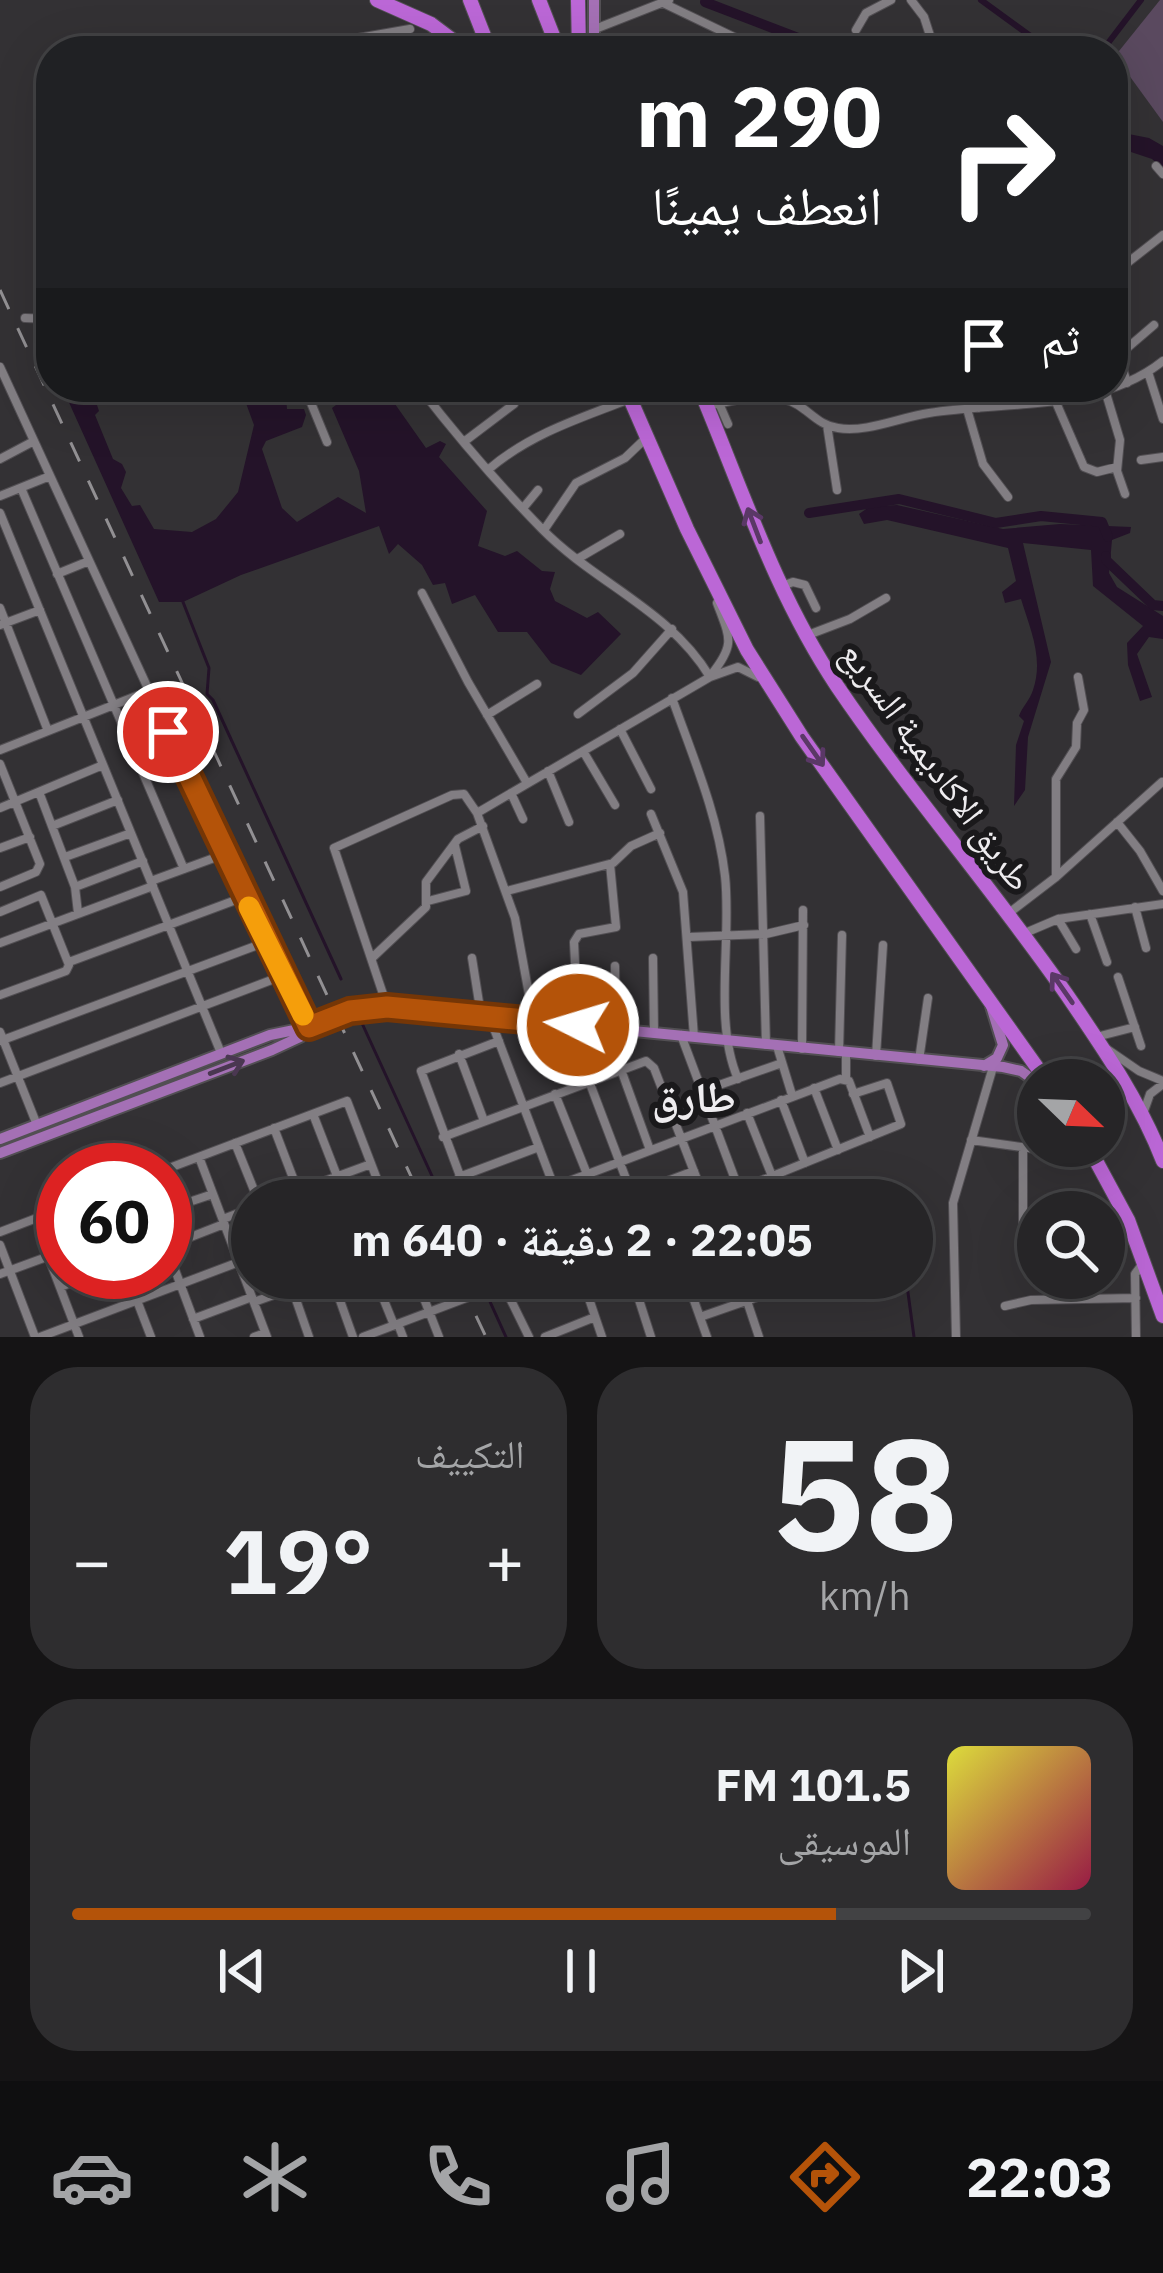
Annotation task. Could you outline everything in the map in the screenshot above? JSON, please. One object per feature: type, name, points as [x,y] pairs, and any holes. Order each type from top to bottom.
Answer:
[{"type":"highway","points":[[376,0],[447,36]]},
{"type":"highway","points":[[470,0],[484,36]]},
{"type":"highway","points":[[539,0],[553,36]]},
{"type":"highway","points":[[578,0],[586,36]]},
{"type":"highway","points":[[631,402],[747,650],[1027,1059]]},
{"type":"highway","name":"طريق الاكاديمية السريع","points":[[711,402],[780,586],[806,635],[852,707],[1009,913],[1097,1039],[1163,1161]]},
{"type":"highway","points":[[1099,1167],[1127,1220],[1163,1316]]},
{"type":"main road","points":[[592,36],[594,0]]},
{"type":"main road","points":[[987,1067],[1003,1045],[990,1003]]},
{"type":"main road","points":[[0,1139],[279,1032],[309,1027],[350,1011],[387,1007],[1017,1071]]},
{"type":"main road","points":[[0,1154],[272,1050],[300,1037],[309,1027]]},
{"type":"street","points":[[856,30],[866,13],[891,0]]},
{"type":"street","points":[[911,0],[930,36]]},
{"type":"street","points":[[593,30],[666,2],[733,36]]},
{"type":"street","points":[[366,36],[410,28]]},
{"type":"street","points":[[1128,262],[1163,235]]},
{"type":"street","points":[[25,318],[36,318]]},
{"type":"street","points":[[1128,347],[1154,325]]},
{"type":"street","points":[[1128,382],[1163,361]]},
{"type":"street","points":[[0,368],[244,897],[309,1027]]},
{"type":"street","points":[[1148,373],[1163,419]]},
{"type":"street","points":[[311,402],[327,442]]},
{"type":"street","points":[[432,402],[544,530],[672,629],[710,676]]},
{"type":"street","points":[[465,441],[515,402]]},
{"type":"street","points":[[489,469],[514,448],[608,402]]},
{"type":"street","points":[[713,402],[728,424]]},
{"type":"street","points":[[713,405],[737,402]]},
{"type":"street","points":[[790,402],[826,425],[848,428],[1036,402]]},
{"type":"street","points":[[978,402],[980,408]]},
{"type":"street","points":[[1056,402],[1084,467],[1097,472],[1117,467]]},
{"type":"street","points":[[1109,402],[1120,440],[1117,467],[1125,494]]},
{"type":"street","points":[[967,409],[983,464],[1008,497]]},
{"type":"street","points":[[826,425],[836,490]]},
{"type":"street","points":[[544,530],[576,483],[625,458],[646,438]]},
{"type":"street","points":[[1,455],[34,441]]},
{"type":"street","points":[[1141,460],[1163,457]]},
{"type":"street","points":[[0,496],[50,476]]},
{"type":"street","points":[[21,488],[184,869]]},
{"type":"street","points":[[524,507],[538,490]]},
{"type":"street","points":[[0,512],[221,1054]]},
{"type":"street","points":[[579,558],[620,534]]},
{"type":"street","points":[[57,574],[89,561]]},
{"type":"street","points":[[705,566],[730,641],[710,676]]},
{"type":"street","points":[[780,586],[805,585],[816,608]]},
{"type":"street","points":[[422,592],[527,783]]},
{"type":"street","points":[[806,635],[850,619],[886,598]]},
{"type":"street","points":[[0,608],[49,731]]},
{"type":"street","points":[[3,624],[40,610]]},
{"type":"street","points":[[578,714],[633,673],[672,629]]},
{"type":"street","points":[[477,813],[710,676],[744,668],[758,676],[781,704]]},
{"type":"street","points":[[1056,877],[1056,779],[1076,747],[1084,708],[1078,676]]},
{"type":"street","points":[[487,716],[537,684]]},
{"type":"street","points":[[1,746],[149,691]]},
{"type":"street","points":[[672,698],[716,830],[725,880],[727,1040],[737,1079]]},
{"type":"street","points":[[620,729],[651,789]]},
{"type":"street","points":[[583,751],[615,805]]},
{"type":"street","points":[[0,764],[39,868],[0,887]]},
{"type":"street","points":[[0,808],[103,765]]},
{"type":"street","points":[[548,771],[569,822]]},
{"type":"street","points":[[1009,913],[1162,782]]},
{"type":"street","points":[[40,792],[75,887],[78,913]]},
{"type":"street","points":[[387,1007],[334,848],[458,793],[469,797],[507,891],[525,956],[534,1022]]},
{"type":"street","points":[[511,793],[523,819]]},
{"type":"street","points":[[52,826],[118,800]]},
{"type":"street","points":[[652,814],[682,883],[689,937],[687,1036],[735,1179]]},
{"type":"street","points":[[760,816],[772,1045],[792,1095]]},
{"type":"street","points":[[1117,822],[1163,891]]},
{"type":"street","points":[[428,901],[427,882],[455,844],[483,826]]},
{"type":"street","points":[[64,857],[131,832]]},
{"type":"street","points":[[507,891],[610,864],[636,843],[660,833]]},
{"type":"street","points":[[0,848],[30,837]]},
{"type":"street","points":[[373,958],[428,901],[466,891],[455,844]]},
{"type":"street","points":[[0,943],[225,854]]},
{"type":"street","points":[[75,887],[142,862]]},
{"type":"street","points":[[578,1025],[574,941],[579,934],[616,927],[610,864]]},
{"type":"street","points":[[0,912],[38,895],[44,897],[69,962],[66,971],[0,995]]},
{"type":"street","points":[[69,962],[244,897]]},
{"type":"street","points":[[1024,934],[1058,919],[1163,904]]},
{"type":"street","points":[[1135,907],[1146,948]]},
{"type":"street","points":[[802,1048],[803,910]]},
{"type":"street","points":[[1090,914],[1107,962]]},
{"type":"street","points":[[1058,919],[1076,949]]},
{"type":"street","points":[[689,937],[766,934],[804,925]]},
{"type":"street","points":[[842,934],[842,1054],[846,1078],[870,1137]]},
{"type":"street","points":[[37,1125],[1,1038],[266,942]]},
{"type":"street","points":[[876,1057],[883,945]]},
{"type":"street","points":[[472,958],[486,1017],[551,1179]]},
{"type":"street","points":[[653,958],[654,1033]]},
{"type":"street","points":[[615,965],[611,1029],[620,1070],[650,1150]]},
{"type":"street","points":[[0,1084],[282,976]]},
{"type":"street","points":[[1118,977],[1141,1046]]},
{"type":"street","points":[[919,1062],[928,998]]},
{"type":"street","points":[[1097,1039],[1135,1028]]},
{"type":"street","points":[[1097,1039],[1130,1066],[1163,1082],[1150,1094],[1143,1119]]},
{"type":"street","points":[[499,1041],[421,1071],[443,1137],[460,1177],[539,1147]]},
{"type":"street","points":[[459,1054],[484,1121]]},
{"type":"street","points":[[443,1137],[643,1061],[652,1064],[698,1179]]},
{"type":"street","points":[[702,1091],[782,1063]]},
{"type":"street","points":[[956,1337],[952,1215],[987,1067]]},
{"type":"street","points":[[573,1179],[846,1078]]},
{"type":"street","points":[[589,1082],[626,1179]]},
{"type":"street","points":[[765,1179],[901,1124],[889,1084],[853,1094]]},
{"type":"street","points":[[814,1088],[838,1150]]},
{"type":"street","points":[[555,1094],[587,1174]]},
{"type":"street","points":[[782,1100],[805,1163]]},
{"type":"street","points":[[192,1159],[347,1101],[377,1179]]},
{"type":"street","points":[[747,1112],[772,1176]]},
{"type":"street","points":[[313,1114],[337,1176]]},
{"type":"street","points":[[274,1128],[293,1179]]},
{"type":"street","points":[[971,1140],[1017,1147]]},
{"type":"street","points":[[235,1143],[249,1179]]},
{"type":"street","points":[[200,1156],[231,1240]]},
{"type":"street","points":[[330,1179],[371,1164]]},
{"type":"street","points":[[675,1179],[694,1171]]},
{"type":"street","points":[[192,1201],[213,1194]]},
{"type":"street","points":[[192,1234],[231,1218]]},
{"type":"street","points":[[0,1232],[36,1219]]},
{"type":"street","points":[[1125,1224],[1127,1220]]},
{"type":"street","points":[[0,1245],[5,1273],[38,1337],[137,1300],[151,1337]]},
{"type":"street","points":[[5,1273],[36,1261]]},
{"type":"street","points":[[1136,1337],[1135,1274],[1144,1261]]},
{"type":"street","points":[[192,1280],[231,1265]]},
{"type":"street","points":[[1005,1306],[1031,1300],[1136,1298]]},
{"type":"street","points":[[65,1299],[79,1337]]},
{"type":"street","points":[[186,1299],[200,1337]]},
{"type":"street","points":[[193,1318],[256,1299]]},
{"type":"street","points":[[296,1299],[310,1337]]},
{"type":"street","points":[[339,1299],[352,1337]]},
{"type":"street","points":[[385,1299],[403,1337]]},
{"type":"street","points":[[424,1299],[439,1337]]},
{"type":"street","points":[[364,1337],[464,1299]]},
{"type":"street","points":[[510,1299],[529,1337]]},
{"type":"street","points":[[589,1299],[602,1337]]},
{"type":"street","points":[[639,1299],[651,1337]]},
{"type":"street","points":[[694,1299],[706,1337]]},
{"type":"street","points":[[700,1317],[751,1299]]},
{"type":"street","points":[[253,1300],[266,1335],[254,1337]]},
{"type":"street","points":[[748,1300],[759,1337]]},
{"type":"street","points":[[545,1337],[595,1317]]},
{"type":"shaded area","points":[[1163,0],[1163,122],[1128,74],[1128,40]]},
{"type":"shaded area","points":[[1128,134],[1163,146],[1163,169],[1152,159],[1128,151]]},
{"type":"shaded area","points":[[69,402],[96,402],[99,411],[95,415],[113,459],[126,472],[121,488],[132,506],[140,505],[154,529],[192,532],[216,519],[238,492],[254,425],[246,402],[286,402],[287,409],[304,409],[302,427],[266,441],[262,449],[282,508],[297,522],[338,497],[366,513],[359,471],[332,408],[340,402],[394,402],[426,448],[440,441],[446,444],[439,457],[487,511],[478,546],[505,556],[517,551],[542,571],[555,572],[550,589],[555,601],[587,618],[598,612],[621,634],[581,675],[551,663],[527,632],[498,632],[475,595],[452,604],[445,583],[433,585],[422,565],[398,544],[389,554],[379,526],[241,575],[183,602],[159,602]]},
{"type":"shaded area","points":[[897,505],[1003,529],[1060,524],[1131,527],[1130,533],[1112,540],[1109,573],[1117,587],[1163,616],[1163,639],[1149,637],[1137,654],[1152,697],[1140,701],[1128,665],[1127,643],[1143,626],[1093,586],[1091,550],[1023,543],[1051,662],[1028,737],[1025,790],[1014,806],[1016,745],[1024,721],[1019,716],[1033,690],[1037,666],[1021,599],[1005,603],[1002,592],[1016,581],[1008,548],[887,520],[864,524],[859,514],[869,507]]},
{"type":"waterway","points":[[981,0],[1030,36]]},
{"type":"waterway","points":[[1113,36],[1141,0]]},
{"type":"waterway","points":[[705,2],[793,36]]},
{"type":"waterway","points":[[809,513],[899,499],[996,523],[1041,516],[1102,522],[1108,537]]},
{"type":"waterway","points":[[1106,556],[1153,605],[1163,606]]},
{"type":"waterway","points":[[183,602],[209,668],[207,694],[341,979]]},
{"type":"waterway","points":[[361,1021],[433,1179]]},
{"type":"waterway","points":[[489,1299],[506,1337]]},
{"type":"waterway","points":[[909,1299],[914,1337]]},
{"type":"railway","points":[[0,290],[36,368]]},
{"type":"railway","points":[[52,402],[412,1179]]},
{"type":"railway","points":[[468,1299],[486,1337]]},
{"type":"slow traffic","points":[[249,907],[303,1015]]},
{"type":"district","name":"طارق","points":[[694,1097]]},
{"type":"route","points":[[168,732],[309,1027],[350,1011],[387,1007],[578,1025]]}]
